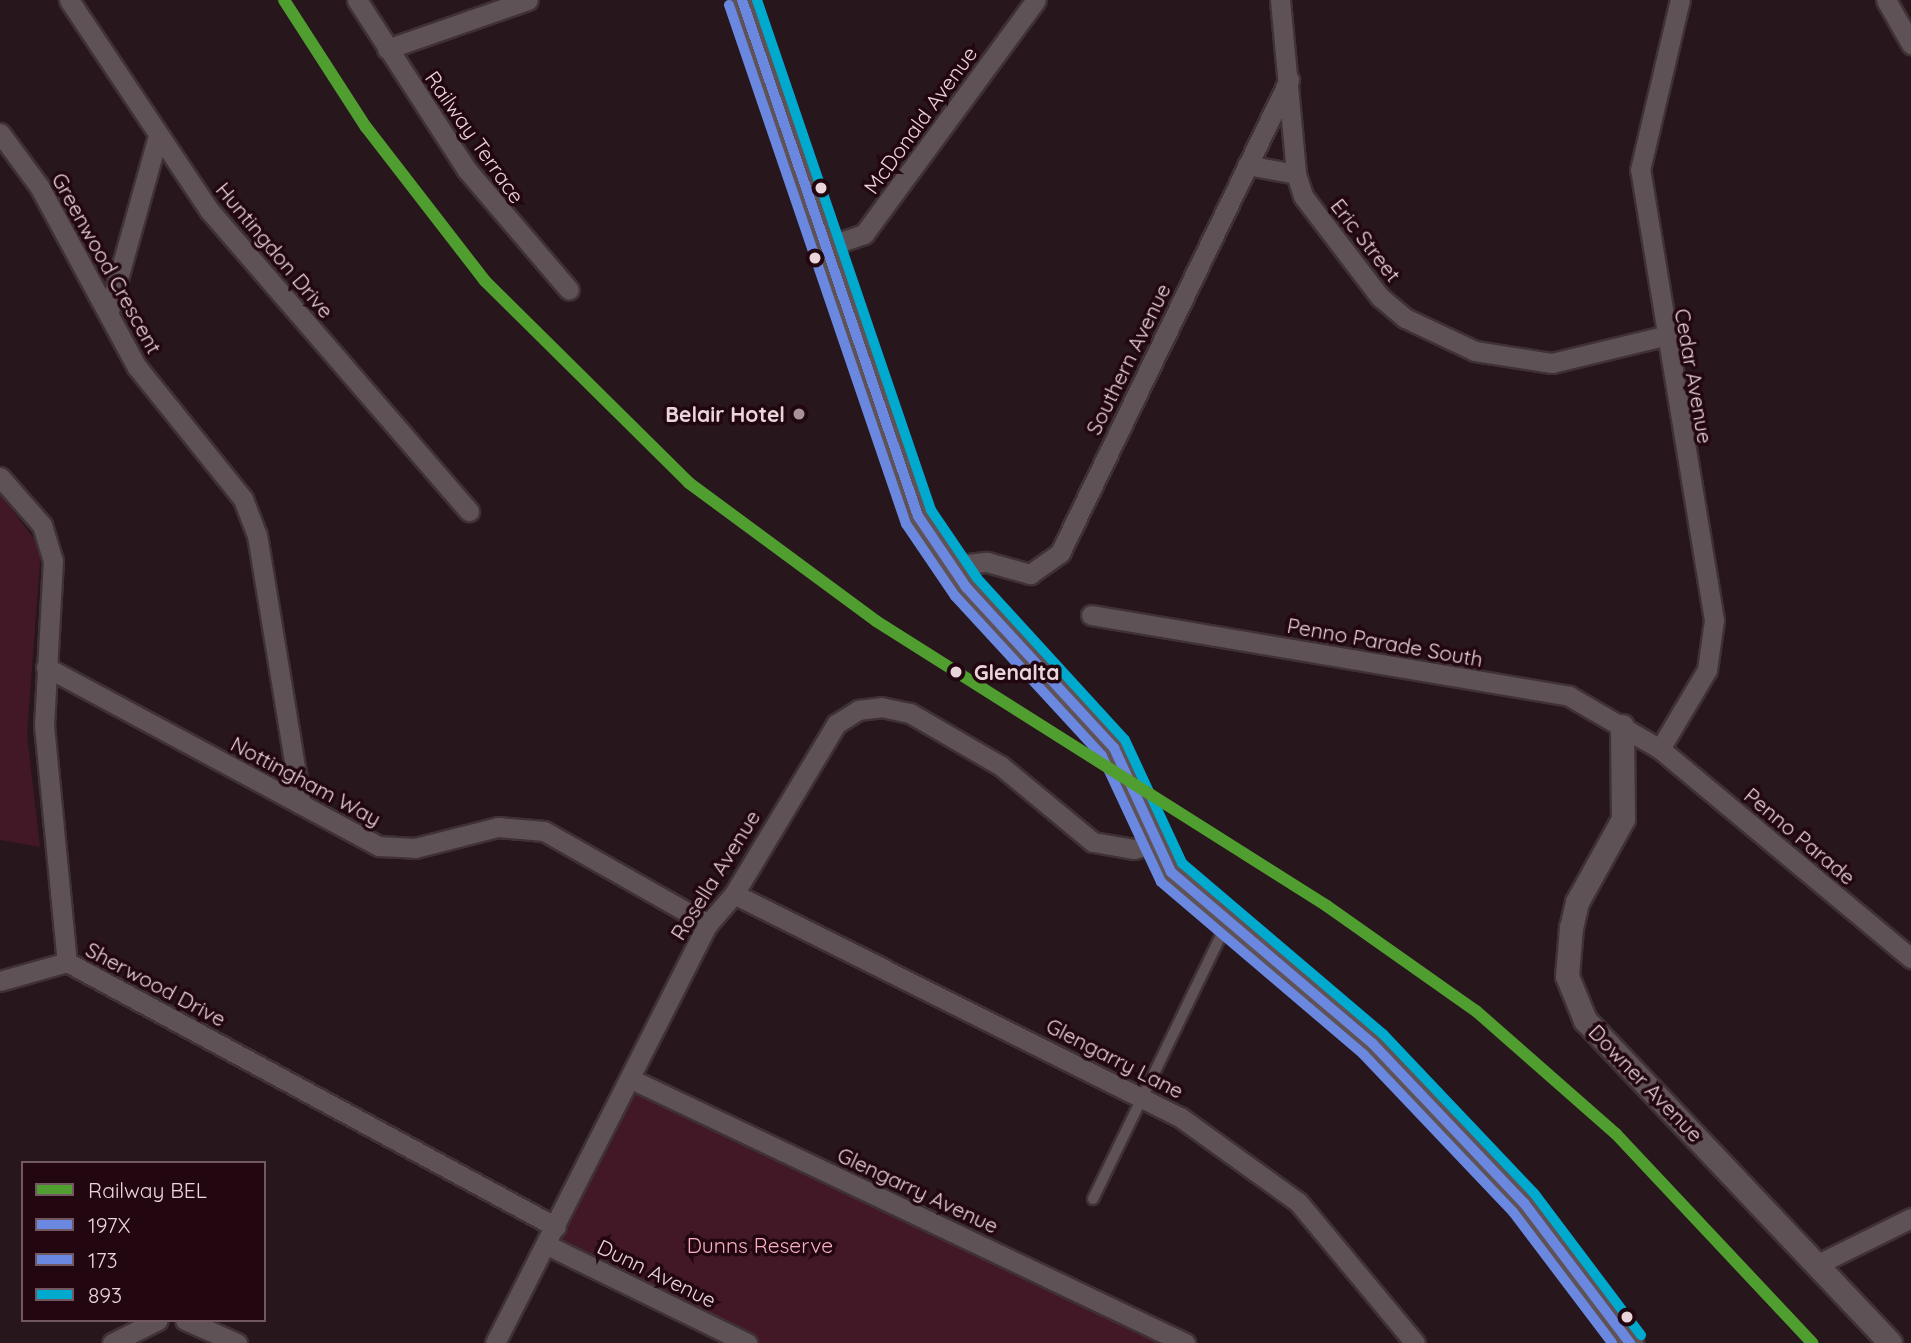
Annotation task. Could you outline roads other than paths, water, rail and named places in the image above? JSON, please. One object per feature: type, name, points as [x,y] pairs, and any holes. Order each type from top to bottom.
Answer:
[{"type":"main road","points":[[742,0],[918,516],[952,566],[1114,748],[1153,842],[1171,872],[1373,1044],[1524,1203],[1630,1343]]},
{"type":"street","name":"Huntingdon Drive","points":[[69,0],[209,210],[469,511]]},
{"type":"street","name":"Railway Terrace","points":[[357,0],[387,49],[505,220],[569,289]]},
{"type":"street","points":[[387,49],[528,0]]},
{"type":"street","name":"McDonald Avenue","points":[[826,247],[864,234],[1036,0]]},
{"type":"street","points":[[1247,165],[1296,174],[1280,0]]},
{"type":"street","name":"Cedar Avenue","points":[[1660,749],[1707,670],[1714,620],[1664,336],[1640,170],[1679,0]]},
{"type":"street","points":[[1886,0],[1911,44]]},
{"type":"street","name":"Southern Avenue","points":[[952,566],[987,562],[1030,574],[1060,553],[1289,80]]},
{"type":"street","name":"Greenwood Crescent","points":[[0,132],[39,186],[137,367],[226,470],[248,511],[301,804]]},
{"type":"street","points":[[109,311],[158,136]]},
{"type":"street","name":"Eric Street","points":[[1296,174],[1303,196],[1380,297],[1405,318],[1475,351],[1552,363],[1664,336]]},
{"type":"street","name":"Sherwood Drive","points":[[0,477],[42,525],[53,559],[44,725],[66,962],[556,1227]]},
{"type":"street","name":"Penno Parade South","points":[[1091,615],[1569,696],[1660,749]]},
{"type":"street","name":"Nottingham Way","points":[[46,667],[379,846],[397,849],[498,827],[544,831],[708,924]]},
{"type":"street","name":"Rosella Avenue","points":[[495,1343],[708,924],[734,894],[830,732],[858,710],[887,706],[1001,766],[1093,842],[1133,849],[1153,842]]},
{"type":"street","name":"Downer Avenue","points":[[1622,726],[1623,819],[1577,902],[1567,976],[1585,1020],[1820,1263],[1890,1343]]},
{"type":"street","name":"Penno Parade","points":[[1660,749],[1911,958]]},
{"type":"street","name":"Glengarry Lane","points":[[734,894],[1180,1117],[1298,1202],[1415,1343]]},
{"type":"street","points":[[0,981],[66,962]]},
{"type":"street","name":"Glengarry Avenue","points":[[631,1079],[1185,1343]]},
{"type":"street","points":[[1820,1263],[1911,1218]]},
{"type":"street","name":"Dunn Avenue","points":[[547,1245],[747,1343]]},
{"type":"street","points":[[112,1343],[154,1322]]},
{"type":"street","points":[[190,1322],[237,1343]]},
{"type":"lane","points":[[1093,1199],[1228,923]]},
{"type":"rail line","name":"BEL","points":[[284,0],[366,127],[485,281],[689,483],[876,621],[1327,906],[1476,1011],[1616,1134],[1812,1343]]},
{"type":"place","name":"Belair Hotel","points":[[799,414]]},
{"type":"place","name":"Glenalta","points":[[956,672]]},
{"type":"park label","name":"Dunns Reserve","points":[[760,1245]]}]
